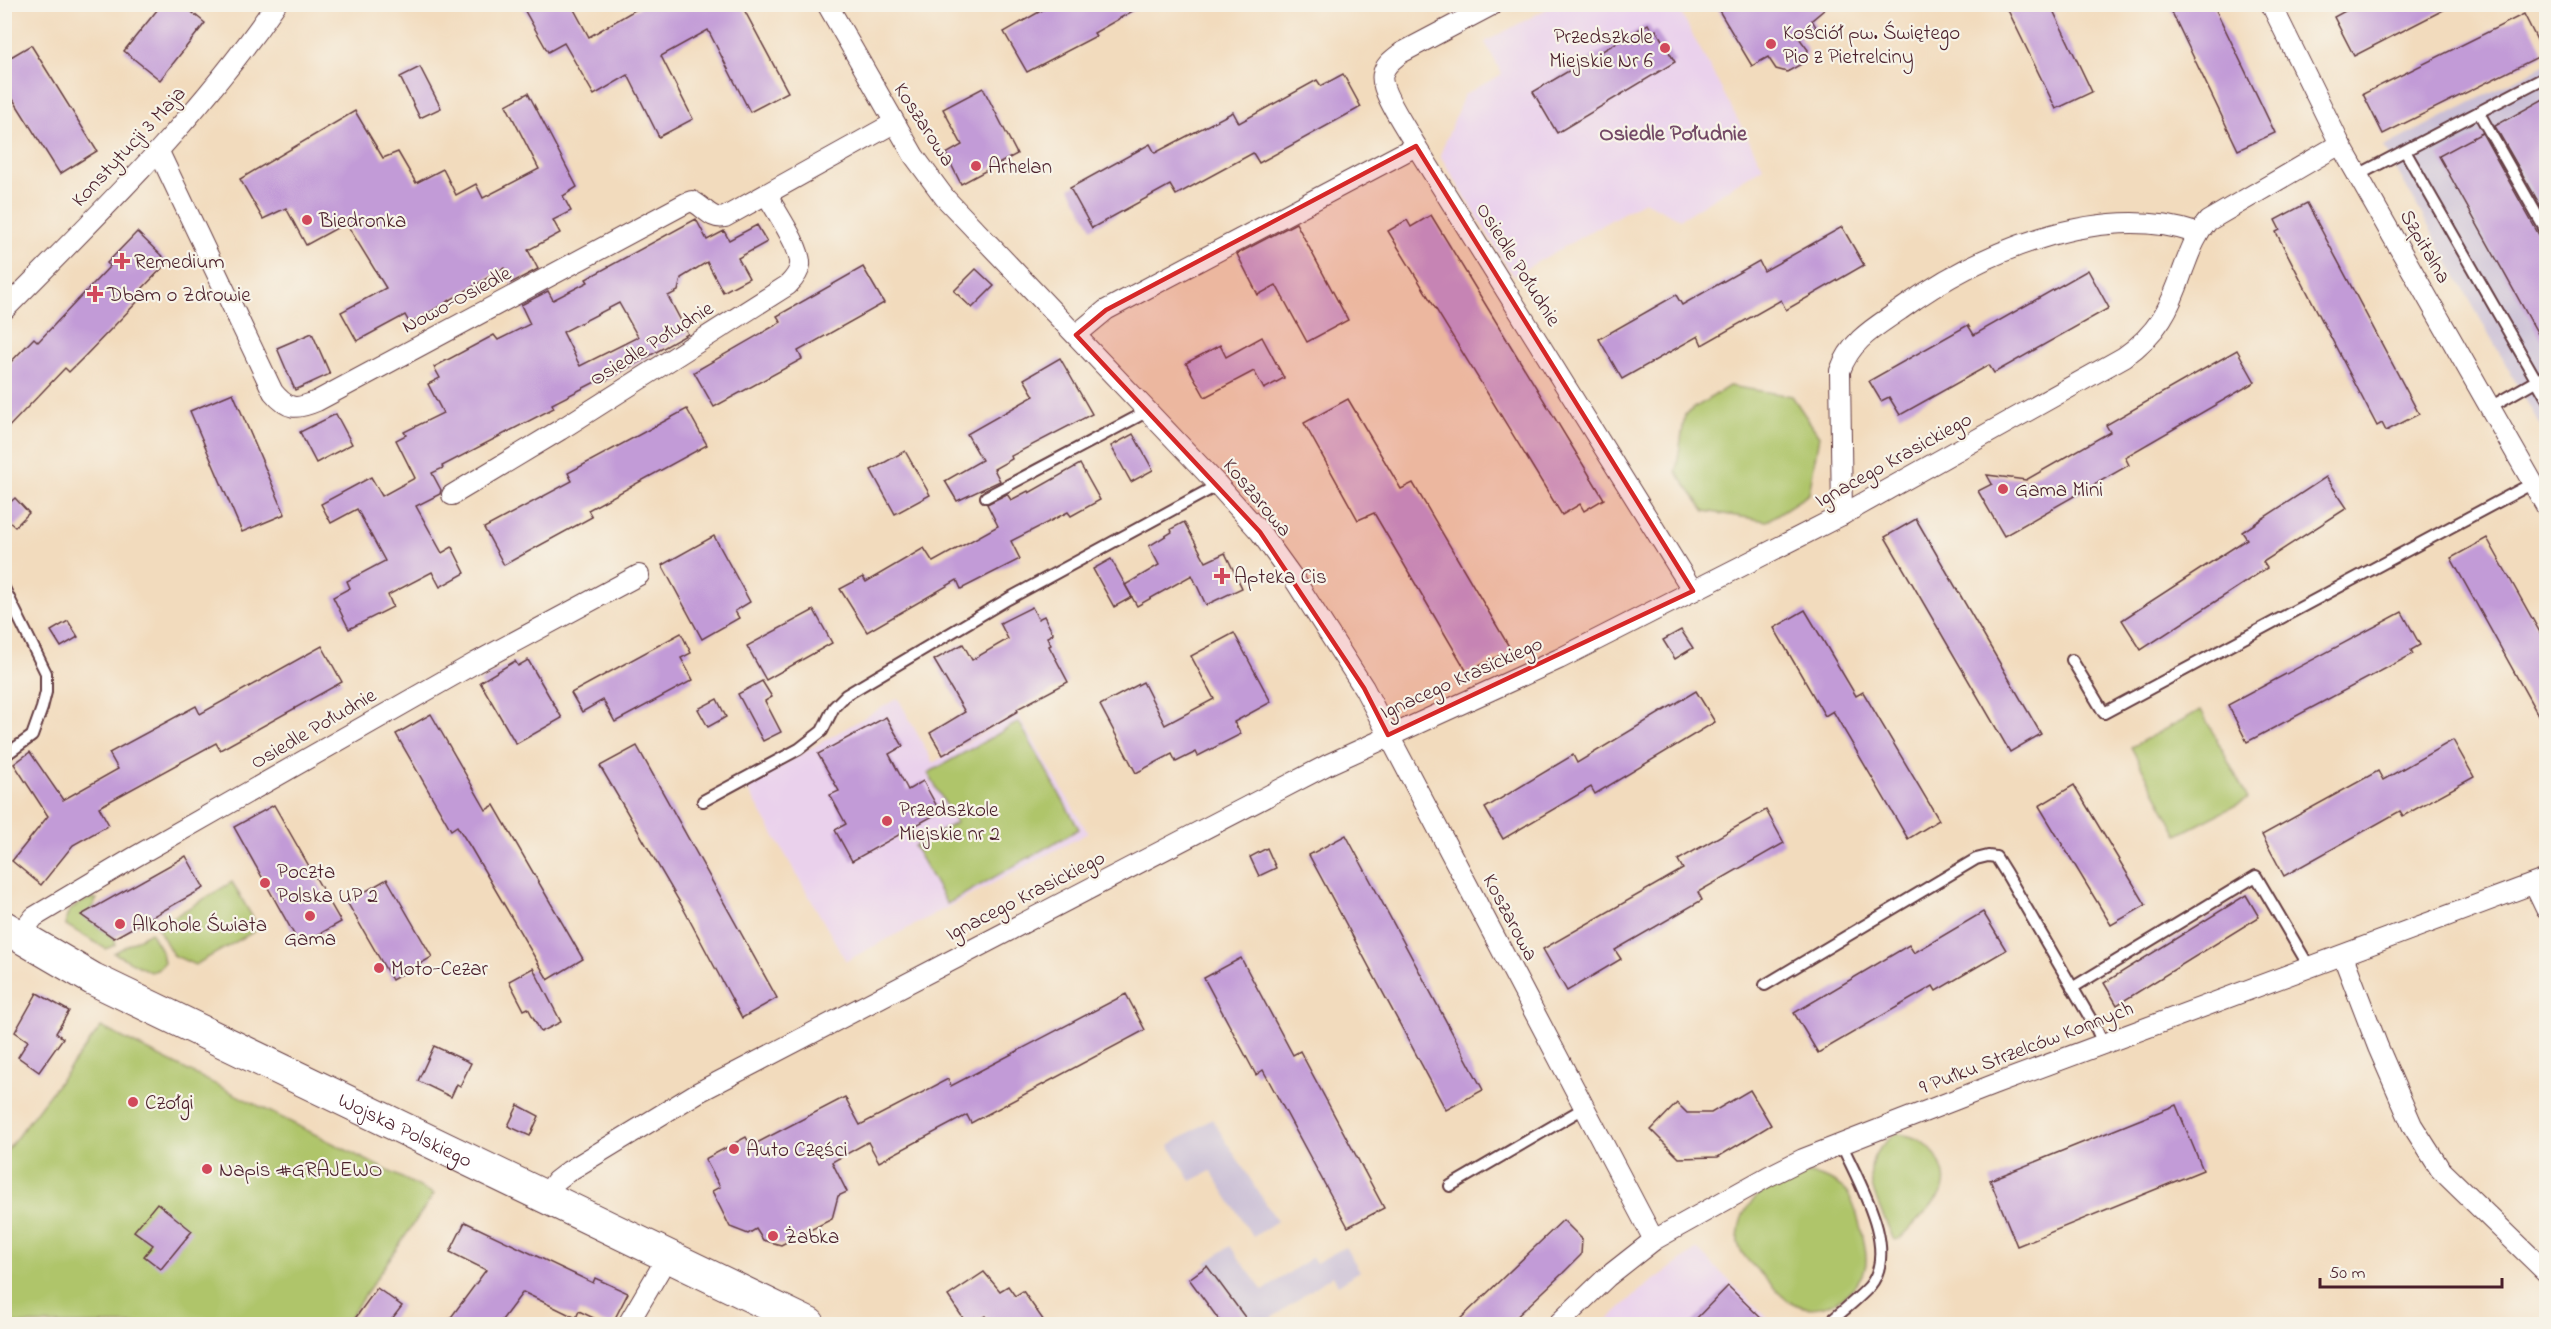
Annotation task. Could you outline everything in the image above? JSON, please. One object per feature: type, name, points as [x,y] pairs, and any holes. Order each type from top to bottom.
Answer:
[{"type":"main road","name":"Wojska Polskiego","points":[[12,931],[93,978],[809,1324]]},
{"type":"street","name":"Konstytucji 3 Maja","points":[[4,310],[159,152],[226,71],[276,4]]},
{"type":"street","name":"Koszarowa","points":[[826,4],[914,156],[945,198],[1218,485],[1260,532],[1294,579],[1364,688],[1654,1240]]},
{"type":"street","name":"Osiedle Południe","points":[[1494,4],[1401,53],[1383,70],[1382,79],[1385,90],[1416,146],[1693,591]]},
{"type":"street","name":"Szpitalna","points":[[2271,4],[2340,144],[2547,506]]},
{"type":"street","name":"Nowo-Osiedle","points":[[159,152],[273,392],[282,402],[292,408],[317,401],[686,203],[692,201],[717,218],[725,217],[894,123]]},
{"type":"street","points":[[1842,515],[1840,371],[1846,355],[1863,337],[1920,295],[1964,268],[2045,237],[2098,226],[2134,223],[2162,224],[2196,233],[2208,221],[2226,209],[2340,144]]},
{"type":"street","points":[[1076,335],[1106,310],[1416,146]]},
{"type":"street","name":"Osiedle Południe","points":[[452,495],[560,430],[788,285],[797,275],[801,262],[798,250],[767,195]]},
{"type":"street","name":"Ignacego Krasickiego","points":[[545,1196],[556,1181],[569,1171],[697,1093],[1308,775],[1388,735],[1559,659],[1842,515],[2124,357],[2140,345],[2160,323],[2175,295],[2196,233]]},
{"type":"street","name":"Osiedle Południe","points":[[12,931],[133,858],[475,663],[639,574]]},
{"type":"street","points":[[2540,882],[2547,909]]},
{"type":"street","name":"9 Pułku Strzelców Konnych","points":[[1558,1324],[1607,1277],[1654,1240],[1769,1176],[1841,1143],[2540,882]]},
{"type":"street","points":[[2343,956],[2378,1047],[2412,1125],[2440,1169],[2547,1272]]},
{"type":"street","points":[[628,1324],[668,1257]]},
{"type":"lane","points":[[2358,175],[2547,77]]},
{"type":"lane","points":[[2479,113],[2547,231]]},
{"type":"lane","points":[[2406,151],[2542,378],[2547,397]]},
{"type":"lane","points":[[2490,407],[2542,378]]},
{"type":"lane","points":[[986,497],[1148,411]]},
{"type":"lane","points":[[2073,660],[2104,713],[2533,483]]},
{"type":"lane","points":[[703,801],[800,749],[822,730],[834,707],[846,695],[1008,599],[1218,485]]},
{"type":"lane","points":[[4,588],[46,673],[46,692],[32,736],[4,756]]},
{"type":"lane","points":[[1765,985],[1976,859],[1996,857],[2103,1044]]},
{"type":"lane","points":[[2072,988],[2256,876],[2310,968]]},
{"type":"lane","points":[[1450,1186],[1584,1108]]},
{"type":"lane","points":[[1828,1324],[1870,1286],[1879,1269],[1882,1247],[1877,1226],[1841,1143]]},
{"type":"highlighted area","points":[[1416,146],[1693,591],[1388,735],[1364,688],[1260,532],[1076,335],[1106,310]]},
{"type":"shaded area","points":[[1676,4],[1763,167],[1680,219],[1644,201],[1513,276],[1440,155],[1464,95],[1502,74],[1485,42],[1554,5]]},
{"type":"shaded area","points":[[2546,64],[2546,436],[2384,147]]},
{"type":"shaded area","points":[[898,698],[933,763],[1017,713],[1088,833],[846,961],[746,786]]},
{"type":"shaded area","points":[[1212,1119],[1277,1221],[1253,1237],[1211,1171],[1191,1181],[1169,1145]]},
{"type":"shaded area","points":[[1230,1246],[1263,1291],[1312,1257],[1316,1263],[1345,1247],[1360,1271],[1338,1285],[1333,1275],[1263,1324],[1251,1324],[1206,1263]]},
{"type":"shaded area","points":[[1697,1249],[1774,1324],[1603,1324],[1638,1292]]},
{"type":"green space","points":[[1729,386],[1792,396],[1819,436],[1809,494],[1767,521],[1705,511],[1676,472],[1685,414]]},
{"type":"green space","points":[[2201,710],[2248,799],[2178,835],[2131,747]]},
{"type":"green space","points":[[1019,722],[1079,829],[947,904],[914,846],[956,823],[928,773]]},
{"type":"green space","points":[[232,882],[257,925],[255,931],[195,965],[173,955],[157,927]]},
{"type":"green space","points":[[92,898],[97,899],[86,918],[115,939],[115,945],[106,949],[66,925],[70,911]]},
{"type":"green space","points":[[150,932],[162,952],[164,963],[157,970],[150,972],[114,953]]},
{"type":"green space","points":[[101,1027],[434,1194],[345,1324],[14,1324],[5,1316],[4,1154]]},
{"type":"green space","points":[[1895,1134],[1911,1136],[1929,1147],[1944,1175],[1943,1189],[1936,1200],[1900,1239],[1896,1240],[1879,1206],[1871,1171],[1878,1150]]},
{"type":"green space","points":[[1808,1174],[1832,1181],[1845,1190],[1849,1196],[1861,1228],[1866,1261],[1860,1278],[1844,1296],[1834,1302],[1812,1308],[1800,1306],[1783,1296],[1746,1258],[1738,1241],[1742,1218],[1755,1199],[1774,1185]]},
{"type":"building","points":[[162,4],[182,4],[205,23],[160,80],[124,51]]},
{"type":"building","points":[[521,4],[571,4],[589,37],[645,4],[741,4],[788,92],[750,112],[708,30],[661,56],[693,119],[659,137],[628,75],[594,95],[564,43],[548,52]]},
{"type":"building","points":[[1053,4],[1145,4],[1094,33],[1096,36],[1027,72],[1004,32]]},
{"type":"building","name":"Kościół pw. Świętego Pio z Pietrelciny","points":[[1715,4],[1831,4],[1812,20],[1816,27],[1799,38],[1808,50],[1805,62],[1787,72],[1776,69],[1768,57],[1752,66]]},
{"type":"building","points":[[2005,4],[2050,4],[2092,92],[2056,109]]},
{"type":"building","points":[[2168,4],[2213,4],[2275,133],[2238,150]]},
{"type":"building","points":[[2358,4],[2455,4],[2354,56],[2334,17]]},
{"type":"building","points":[[2524,14],[2544,54],[2383,134],[2363,94]]},
{"type":"building","points":[[1648,24],[1653,33],[1656,30],[1675,62],[1557,133],[1533,92]]},
{"type":"building","points":[[31,45],[97,151],[60,174],[4,85],[4,61]]},
{"type":"building","points":[[420,67],[441,108],[420,118],[400,77]]},
{"type":"building","points":[[1343,74],[1361,107],[1259,163],[1253,153],[1176,195],[1170,185],[1092,228],[1070,188],[1150,144],[1155,153],[1233,112],[1239,123],[1317,80],[1321,86]]},
{"type":"building","points":[[983,88],[1017,154],[961,184],[946,154],[962,145],[943,109]]},
{"type":"building","points":[[528,93],[577,187],[563,196],[571,211],[553,220],[560,233],[528,250],[538,269],[511,283],[504,268],[410,324],[405,315],[357,341],[341,312],[386,288],[346,223],[306,245],[286,208],[263,219],[240,179],[355,111],[383,158],[398,152],[416,183],[443,169],[456,195],[476,184],[483,198],[539,169],[506,105]]},
{"type":"building","points":[[2547,97],[2547,217],[2495,126]]},
{"type":"building","points":[[2482,133],[2539,235],[2547,238],[2547,350],[2439,156]]},
{"type":"building","points":[[2307,203],[2419,414],[2386,431],[2382,423],[2377,426],[2276,232],[2280,230],[2275,220]]},
{"type":"building","points":[[1431,215],[1604,499],[1584,511],[1580,504],[1562,515],[1388,231],[1407,220],[1411,227]]},
{"type":"building","points":[[696,219],[707,240],[724,231],[729,240],[757,225],[767,242],[738,258],[749,278],[723,292],[707,262],[681,278],[678,291],[668,296],[688,334],[605,381],[603,378],[552,404],[554,408],[432,473],[441,490],[440,494],[416,506],[442,553],[452,547],[465,573],[440,587],[432,572],[388,595],[393,607],[349,629],[333,597],[350,588],[347,581],[385,561],[357,509],[331,523],[321,504],[371,477],[382,496],[415,478],[396,440],[406,435],[404,432],[443,413],[428,384],[440,378],[434,367],[494,335],[498,340],[530,324],[521,305],[548,291],[553,300],[588,282],[586,279]],"holes":[[[619,303],[638,337],[580,366],[563,332]]]},
{"type":"building","points":[[1296,223],[1348,320],[1307,342],[1276,285],[1258,295],[1237,254]]},
{"type":"building","points":[[1842,227],[1864,265],[1786,310],[1781,300],[1702,345],[1698,336],[1622,379],[1599,339],[1676,295],[1682,305],[1759,261],[1764,271]]},
{"type":"building","points":[[137,232],[168,262],[138,293],[142,297],[69,372],[65,368],[4,432],[4,369],[34,338],[38,342],[110,266],[107,263]]},
{"type":"building","points":[[863,267],[884,303],[798,351],[802,359],[714,407],[694,372],[781,322],[777,316]]},
{"type":"building","points":[[976,269],[994,286],[972,308],[954,291]]},
{"type":"building","points":[[2088,270],[2109,308],[1994,373],[1989,365],[1900,415],[1889,397],[1881,401],[1869,381],[1968,325],[1974,335]]},
{"type":"building","points":[[312,333],[330,374],[295,390],[277,348]]},
{"type":"building","points":[[1262,337],[1284,378],[1264,389],[1254,371],[1205,397],[1186,363],[1220,345],[1226,357]]},
{"type":"building","points":[[2237,350],[2255,382],[2125,457],[2129,465],[2004,536],[1978,491],[1992,484],[1987,475],[2026,480],[2110,432],[2106,425]]},
{"type":"building","points":[[1060,358],[1092,414],[1011,456],[1012,459],[994,469],[1000,481],[957,501],[945,481],[982,460],[967,434],[1034,396],[1024,379]]},
{"type":"building","points":[[233,393],[285,514],[242,532],[190,411]]},
{"type":"building","points":[[1348,399],[1401,489],[1413,483],[1511,650],[1467,672],[1374,513],[1358,520],[1304,423]]},
{"type":"building","points":[[687,409],[707,445],[588,510],[592,517],[504,565],[484,528],[572,481],[568,473]]},
{"type":"building","points":[[336,414],[352,444],[316,463],[300,432]]},
{"type":"building","points":[[1133,434],[1153,470],[1131,482],[1111,446]]},
{"type":"building","points":[[905,451],[930,495],[895,514],[871,470]]},
{"type":"building","points":[[1080,464],[1100,500],[1071,516],[1068,512],[1011,541],[1020,559],[961,589],[957,580],[867,632],[840,589],[863,577],[866,582],[924,548],[933,562],[998,526],[987,504],[1007,494],[1011,500],[1028,491],[1029,493]]},
{"type":"building","points":[[2326,477],[2347,508],[2263,562],[2267,568],[2141,650],[2122,620],[2247,539],[2242,532]]},
{"type":"building","points":[[15,498],[29,513],[15,527],[4,517],[4,508]]},
{"type":"building","points":[[1916,519],[2041,734],[2010,752],[1885,537]]},
{"type":"building","points":[[1184,522],[1206,562],[1225,553],[1242,588],[1206,605],[1192,575],[1137,606],[1125,585],[1159,565],[1149,546]]},
{"type":"building","points":[[714,536],[750,602],[735,611],[739,618],[702,639],[662,565]]},
{"type":"building","points":[[2487,538],[2547,645],[2547,731],[2451,558]]},
{"type":"building","points":[[1111,559],[1132,597],[1114,607],[1093,569]]},
{"type":"building","points":[[1032,607],[1038,619],[1044,616],[1053,634],[1047,637],[1051,645],[1049,646],[1068,682],[1017,709],[1018,711],[943,755],[930,733],[965,712],[934,660],[963,644],[972,660],[1008,639],[1000,623]]},
{"type":"building","points":[[814,610],[832,643],[766,680],[747,646]]},
{"type":"building","points":[[1805,610],[1856,696],[1863,692],[1939,820],[1908,839],[1833,711],[1825,716],[1774,628]]},
{"type":"building","points":[[2402,612],[2420,645],[2411,650],[2413,654],[2247,742],[2228,705]]},
{"type":"building","points":[[68,621],[78,637],[61,647],[51,631]]},
{"type":"building","points":[[1681,630],[1693,648],[1675,659],[1663,640]]},
{"type":"building","points":[[681,633],[691,653],[681,658],[693,680],[615,722],[603,700],[582,712],[571,693]]},
{"type":"building","points":[[1234,633],[1271,702],[1234,722],[1241,734],[1198,756],[1196,752],[1176,762],[1172,754],[1136,773],[1100,705],[1143,682],[1165,725],[1214,699],[1191,656]]},
{"type":"building","points":[[322,646],[342,682],[220,750],[216,743],[99,807],[109,825],[73,845],[41,885],[12,861],[48,816],[14,764],[30,752],[63,800],[118,769],[109,753],[196,706],[200,714]]},
{"type":"building","points":[[528,660],[562,718],[516,744],[480,682],[515,661],[518,666]]},
{"type":"building","points":[[762,681],[772,697],[765,701],[781,732],[763,741],[738,694]]},
{"type":"building","points":[[1696,691],[1715,722],[1595,794],[1591,787],[1503,839],[1485,808],[1573,755],[1577,763]]},
{"type":"building","points":[[717,699],[726,717],[708,727],[698,709]]},
{"type":"building","points":[[431,714],[486,810],[494,805],[583,959],[548,980],[471,848],[457,826],[451,830],[396,734]]},
{"type":"building","points":[[886,717],[903,746],[889,754],[908,790],[923,781],[940,812],[852,861],[835,830],[846,824],[830,795],[839,791],[818,754]]},
{"type":"building","points":[[2453,740],[2474,777],[2403,816],[2400,811],[2284,876],[2262,835],[2378,771],[2383,780]]},
{"type":"building","points":[[637,746],[777,998],[742,1018],[682,906],[600,766]]},
{"type":"building","points":[[2074,785],[2146,905],[2111,925],[2039,806]]},
{"type":"building","points":[[274,805],[341,922],[300,945],[234,827]]},
{"type":"building","points":[[1766,810],[1784,843],[1698,892],[1702,900],[1615,950],[1621,959],[1567,991],[1543,949],[1683,869],[1678,860]]},
{"type":"building","points":[[1346,835],[1483,1090],[1446,1110],[1309,855]]},
{"type":"building","points":[[1267,848],[1276,868],[1259,876],[1250,857]]},
{"type":"building","points":[[186,856],[204,888],[114,938],[81,915]]},
{"type":"building","points":[[387,879],[432,957],[392,980],[347,902]]},
{"type":"building","points":[[2246,895],[2259,917],[2117,1005],[2104,983]]},
{"type":"building","points":[[1983,912],[2006,950],[1936,991],[1933,986],[1818,1053],[1794,1013],[1909,945],[1914,953]]},
{"type":"building","points":[[1241,958],[1293,1055],[1300,1051],[1384,1208],[1348,1227],[1263,1070],[1256,1075],[1204,978]]},
{"type":"building","points":[[533,968],[561,1022],[541,1032],[528,1008],[524,1010],[509,981]]},
{"type":"building","points":[[37,993],[69,1011],[56,1033],[63,1038],[39,1072],[18,1057],[28,1041],[15,1032]]},
{"type":"building","points":[[1126,994],[1145,1030],[971,1123],[967,1115],[879,1162],[868,1142],[832,1162],[847,1192],[838,1196],[832,1219],[781,1245],[763,1240],[756,1229],[748,1234],[730,1227],[712,1191],[720,1187],[705,1159],[746,1137],[751,1146],[845,1097],[860,1125],[948,1079],[951,1086]]},
{"type":"building","points":[[434,1046],[471,1063],[460,1086],[457,1084],[451,1097],[418,1081]]},
{"type":"building","points":[[1750,1090],[1771,1125],[1718,1157],[1679,1158],[1651,1130],[1677,1103],[1687,1113],[1711,1113]]},
{"type":"building","points":[[518,1105],[539,1116],[530,1136],[508,1126]]},
{"type":"building","points":[[2176,1105],[2203,1170],[2017,1246],[1990,1180]]},
{"type":"building","points":[[157,1203],[192,1231],[161,1269],[144,1256],[153,1245],[134,1231]]},
{"type":"building","points":[[1563,1220],[1582,1239],[1581,1255],[1563,1273],[1509,1324],[1455,1324]]},
{"type":"building","points":[[465,1222],[593,1283],[595,1278],[628,1293],[612,1324],[606,1324],[579,1311],[576,1318],[523,1292],[499,1324],[446,1324],[486,1270],[450,1252]]},
{"type":"building","points":[[1207,1266],[1250,1324],[1222,1324],[1189,1279]]},
{"type":"building","points":[[984,1272],[1000,1291],[1008,1286],[1015,1296],[1023,1291],[1046,1324],[991,1324],[985,1316],[967,1324],[948,1296]]},
{"type":"building","points":[[1728,1286],[1767,1324],[1691,1324]]},
{"type":"building","points":[[377,1288],[402,1306],[388,1324],[351,1324]]},
{"type":"place","name":"Kościół pw. Świętego Pio z Pietrelciny","points":[[1771,44]]},
{"type":"place","name":"Przedszkole Miejskie Nr 6","points":[[1665,48]]},
{"type":"place","name":"Arhelan","points":[[976,166]]},
{"type":"place","name":"Biedronka","points":[[307,220]]},
{"type":"place","name":"Remedium","points":[[122,261]]},
{"type":"place","name":"Dbam o Zdrowie","points":[[95,294]]},
{"type":"place","name":"Gama Mini","points":[[2003,489]]},
{"type":"place","name":"Apteka Cis","points":[[1222,576]]},
{"type":"place","name":"Przedszkole Miejskie nr 2","points":[[887,821]]},
{"type":"place","name":"Poczta Polska UP 2","points":[[265,883]]},
{"type":"place","name":"Gama","points":[[310,916]]},
{"type":"place","name":"Alkohole Świata","points":[[120,924]]},
{"type":"place","name":"Moto-Cezar","points":[[379,968]]},
{"type":"place","name":"Czołgi","points":[[133,1102]]},
{"type":"place","name":"Auto Części","points":[[734,1149]]},
{"type":"place","name":"Napis #GRAJEWO","points":[[207,1169]]},
{"type":"place","name":"Żabka","points":[[773,1236]]},
{"type":"district","name":"Osiedle Południe","points":[[1673,132]]}]
